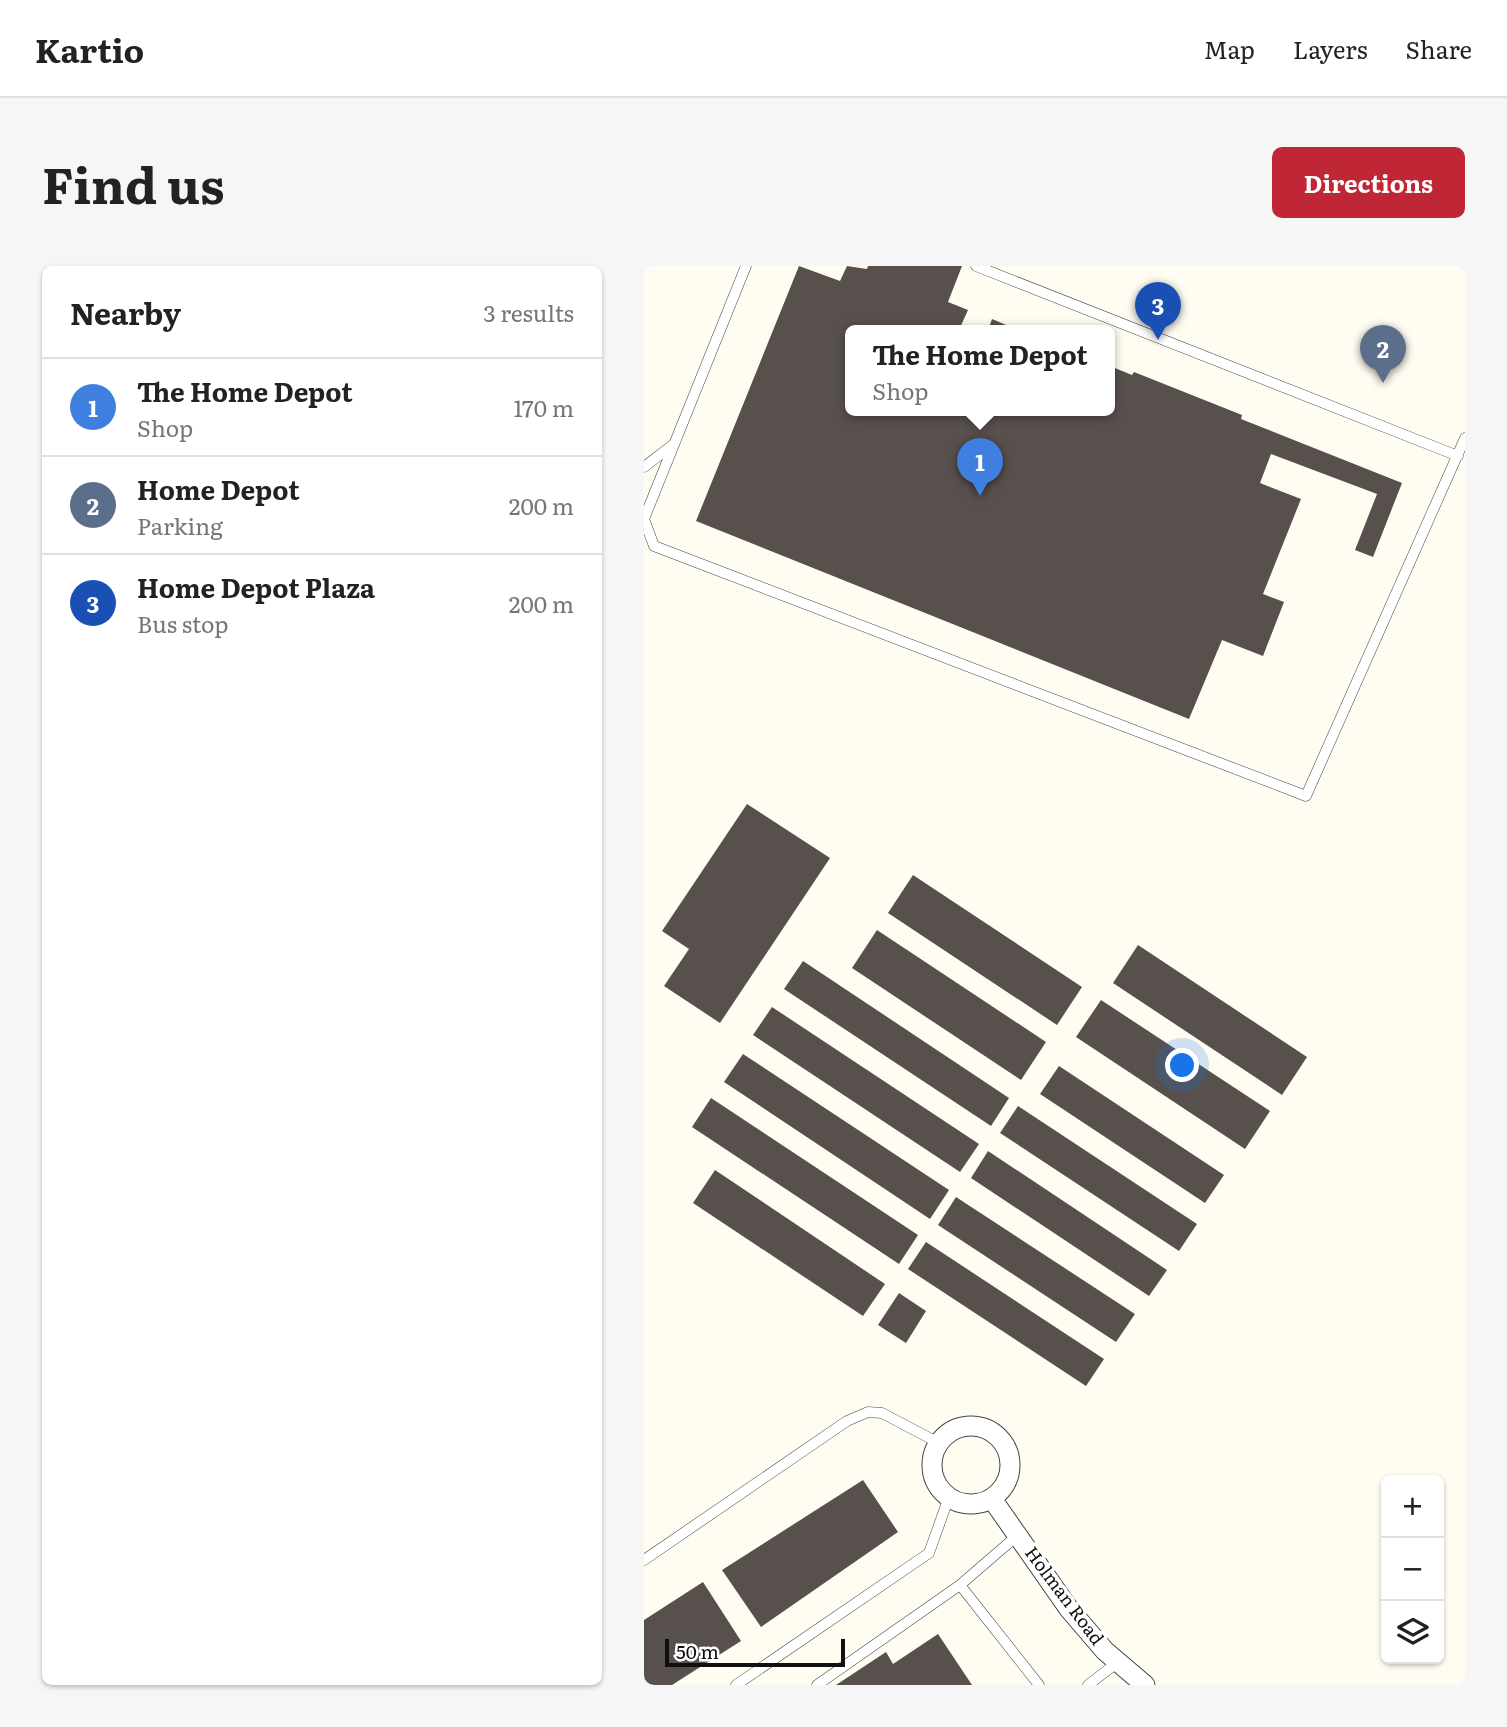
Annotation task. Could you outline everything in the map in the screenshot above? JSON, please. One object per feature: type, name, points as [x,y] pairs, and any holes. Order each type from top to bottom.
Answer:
[{"type":"street","points":[[967,1426],[986,1429],[1002,1440],[1007,1448],[1011,1467],[1008,1480],[992,1499],[970,1505],[949,1497],[933,1477],[932,1459],[939,1443],[950,1432],[967,1426]]},
{"type":"street","name":"Holman Road","points":[[992,1499],[1069,1609],[1118,1662],[1145,1685]]},
{"type":"lane","points":[[746,266],[644,519],[654,546],[1306,796],[1465,438]]},
{"type":"lane","points":[[976,266],[1458,456]]},
{"type":"lane","points":[[644,467],[675,444]]},
{"type":"lane","points":[[644,1560],[847,1421],[868,1412],[882,1413],[939,1443]]},
{"type":"lane","points":[[736,1685],[929,1553],[949,1497]]},
{"type":"lane","points":[[817,1685],[960,1584],[1019,1535]]},
{"type":"lane","points":[[960,1584],[1039,1685]]},
{"type":"lane","points":[[1088,1685],[1118,1662]]},
{"type":"building","points":[[799,266],[840,281],[847,266],[867,269],[868,266],[962,266],[948,302],[968,310],[961,325],[845,325],[845,416],[1115,416],[1115,368],[1132,375],[1134,372],[1242,415],[1241,419],[1402,483],[1373,557],[1355,550],[1377,494],[1271,454],[1260,483],[1301,499],[1263,594],[1284,602],[1263,656],[1222,640],[1189,719],[696,521]]},
{"type":"building","points":[[992,319],[1006,325],[990,325]]},
{"type":"building","points":[[747,804],[830,858],[720,1023],[664,986],[689,949],[662,931]]},
{"type":"building","points":[[913,875],[1082,987],[1057,1025],[888,913]]},
{"type":"building","points":[[877,930],[1046,1042],[1021,1080],[852,968]]},
{"type":"building","points":[[1138,945],[1307,1057],[1282,1095],[1113,983]]},
{"type":"building","points":[[803,961],[1009,1098],[991,1126],[784,989]]},
{"type":"building","points":[[1101,1000],[1270,1111],[1245,1149],[1076,1037]]},
{"type":"building","points":[[772,1007],[979,1144],[960,1172],[753,1035]]},
{"type":"building","points":[[743,1054],[949,1190],[930,1219],[724,1082]]},
{"type":"building","points":[[1059,1066],[1224,1175],[1205,1203],[1040,1094]]},
{"type":"building","points":[[711,1098],[918,1235],[899,1264],[692,1127]]},
{"type":"building","points":[[1018,1106],[1197,1224],[1179,1251],[1000,1133]]},
{"type":"building","points":[[988,1151],[1167,1270],[1149,1296],[971,1178]]},
{"type":"building","points":[[715,1170],[885,1284],[863,1316],[693,1203]]},
{"type":"building","points":[[956,1197],[1135,1314],[1116,1342],[938,1225]]},
{"type":"building","points":[[926,1242],[1104,1359],[1086,1386],[908,1269]]},
{"type":"building","points":[[899,1293],[926,1311],[906,1343],[878,1325]]},
{"type":"building","points":[[863,1480],[898,1532],[761,1627],[722,1570]]},
{"type":"building","points":[[703,1582],[741,1641],[672,1685],[644,1685],[644,1620]]},
{"type":"building","points":[[938,1634],[972,1685],[836,1685],[886,1652],[893,1664]]},
{"type":"place","name":"Home Depot Plaza","points":[[1158,340]]},
{"type":"place","name":"Home Depot","points":[[1383,383]]},
{"type":"place","name":"The Home Depot","points":[[980,496]]}]
